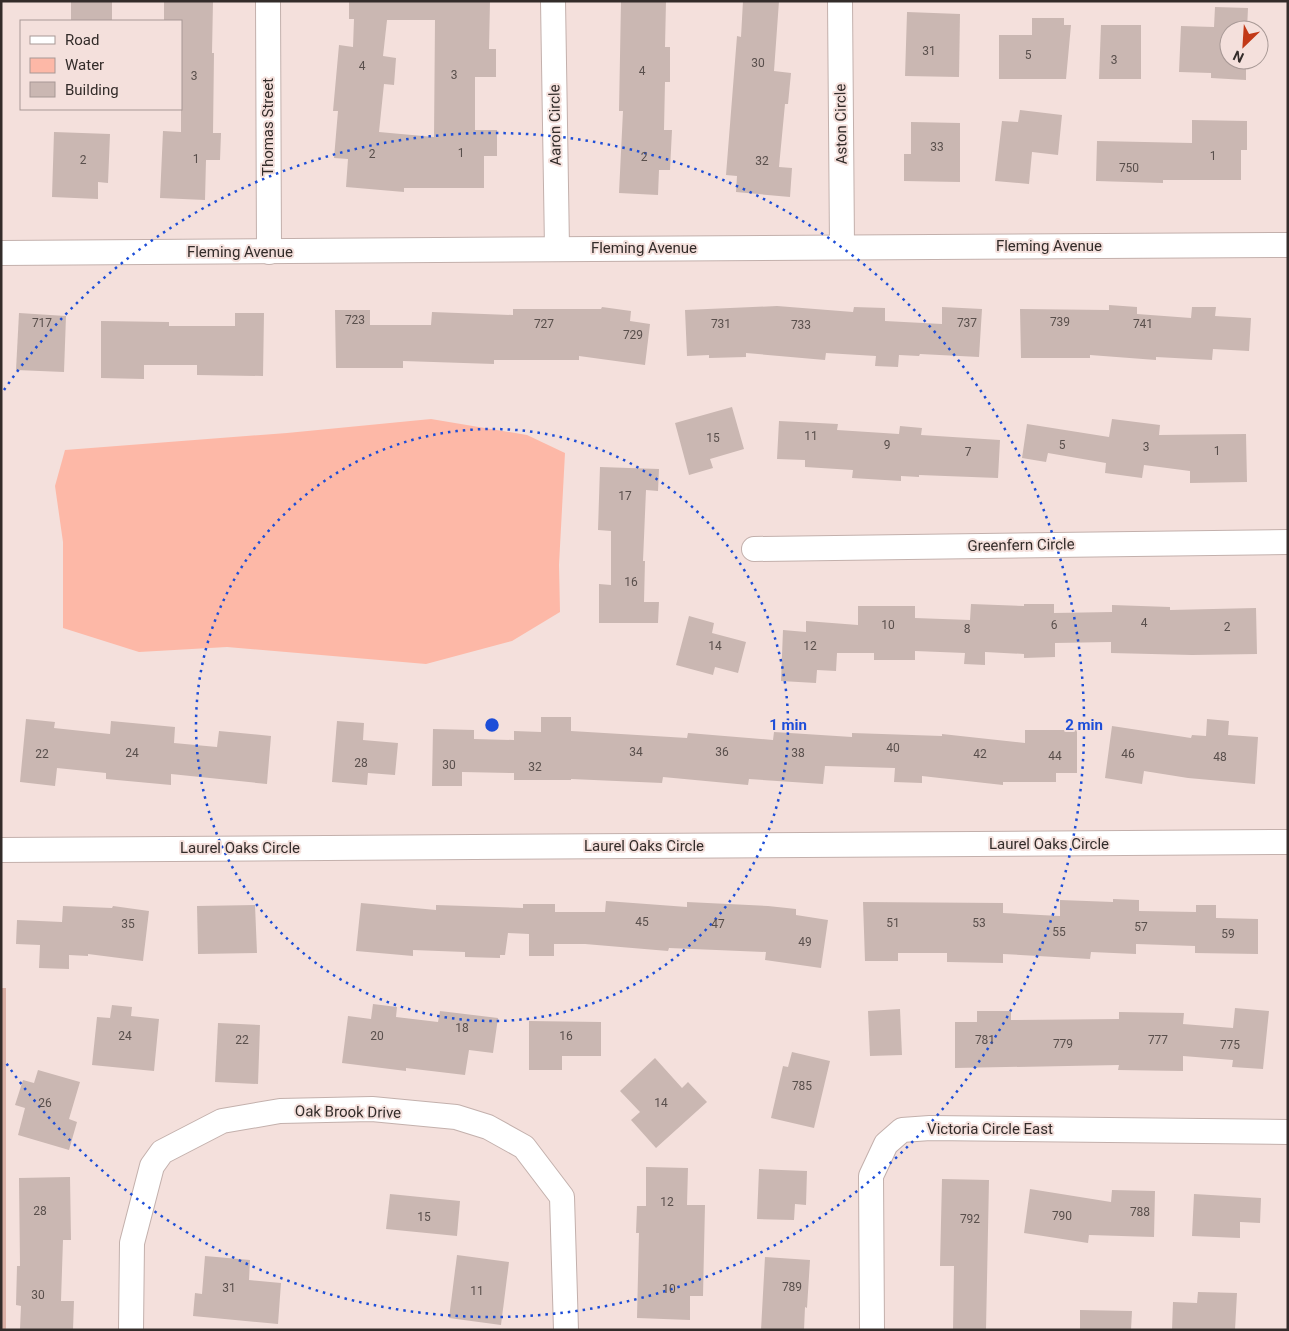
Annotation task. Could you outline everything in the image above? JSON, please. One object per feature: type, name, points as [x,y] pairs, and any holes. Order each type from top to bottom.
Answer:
[{"type":"street","name":"Thomas Street","points":[[268,1],[269,252]]},
{"type":"street","name":"Aaron Circle","points":[[553,1],[557,248]]},
{"type":"street","name":"Aston Circle","points":[[840,1],[842,246]]},
{"type":"street","name":"Fleming Avenue","points":[[1,253],[842,246],[1288,246]]},
{"type":"street","name":"Greenfern Circle","points":[[754,548],[1288,542]]},
{"type":"street","name":"Laurel Oaks Circle","points":[[1,850],[1288,842]]},
{"type":"street","name":"Oak Brook Drive","points":[[131,1330],[132,1243],[152,1166],[162,1152],[222,1121],[280,1111],[372,1109],[456,1117],[488,1126],[524,1147],[562,1197],[566,1330]]},
{"type":"street","name":"Victoria Circle East","points":[[872,1330],[871,1176],[886,1144],[902,1130],[930,1128],[1288,1132]]},
{"type":"shaded area","points":[[1,988],[6,988],[6,1330],[1,1330]]},
{"type":"water","points":[[431,419],[527,435],[565,453],[559,565],[560,612],[512,641],[426,664],[227,647],[139,652],[63,628],[63,542],[55,486],[65,450],[287,433]]},
{"type":"building","points":[[71,1],[112,1],[112,20],[71,20]]},
{"type":"building","points":[[164,1],[213,1],[213,133],[221,133],[220,160],[206,160],[205,200],[160,198],[163,131],[181,132],[182,110],[182,20],[164,20]]},
{"type":"building","points":[[349,1],[490,1],[489,49],[496,49],[496,77],[475,77],[475,130],[497,130],[497,156],[484,156],[484,188],[404,188],[404,192],[346,187],[348,159],[334,158],[338,111],[333,111],[339,45],[353,47],[354,19],[349,19]],"holes":[[[387,20],[435,20],[434,137],[379,132],[384,84],[394,85],[396,58],[383,56]]]},
{"type":"building","points":[[621,1],[666,1],[665,47],[670,47],[670,82],[665,82],[664,130],[672,130],[670,170],[659,170],[658,195],[619,193],[623,111],[619,111]]},
{"type":"building","points":[[743,1],[779,1],[774,71],[791,73],[788,104],[785,104],[779,167],[792,168],[790,197],[736,192],[737,176],[726,175],[737,36],[741,37]]},
{"type":"building","points":[[1215,7],[1248,8],[1247,20],[1219,20],[1219,70],[1246,70],[1246,80],[1211,78],[1211,73],[1179,72],[1181,26],[1214,27]]},
{"type":"building","points":[[907,12],[960,14],[959,77],[905,76]]},
{"type":"building","points":[[1032,18],[1064,18],[1064,25],[1071,25],[1066,79],[999,79],[999,35],[1032,35]]},
{"type":"building","points":[[1101,25],[1141,25],[1141,79],[1099,79]]},
{"type":"building","points":[[1020,110],[1062,115],[1058,155],[1032,152],[1029,184],[995,181],[1002,121],[1018,122]]},
{"type":"building","points":[[1192,120],[1247,121],[1247,150],[1241,150],[1241,180],[1163,180],[1163,183],[1096,181],[1097,141],[1192,143]]},
{"type":"building","points":[[911,122],[960,123],[960,182],[904,181],[904,154],[911,154]]},
{"type":"building","points":[[54,132],[110,134],[108,183],[98,182],[98,199],[52,197]]},
{"type":"building","points":[[1109,305],[1137,307],[1137,314],[1191,318],[1192,307],[1216,307],[1215,316],[1251,318],[1249,351],[1213,349],[1212,360],[1156,357],[1156,360],[1090,355],[1090,358],[1021,358],[1020,309],[1109,310]]},
{"type":"building","points":[[777,306],[853,312],[854,307],[885,308],[885,321],[942,324],[942,307],[982,309],[979,357],[920,354],[919,356],[899,355],[898,367],[875,366],[876,356],[826,353],[825,360],[746,353],[746,357],[709,358],[709,355],[687,356],[685,310]]},
{"type":"building","points":[[602,307],[631,311],[630,321],[650,324],[645,365],[579,356],[579,360],[494,360],[494,364],[403,361],[403,368],[336,368],[335,310],[370,310],[370,325],[431,325],[432,312],[513,315],[513,309],[601,309]]},
{"type":"building","points":[[19,313],[66,316],[64,372],[16,370]]},
{"type":"building","points":[[235,313],[264,313],[263,376],[197,375],[197,365],[144,365],[144,379],[101,378],[101,321],[169,322],[169,326],[235,326]]},
{"type":"building","points":[[732,407],[744,449],[710,459],[713,468],[689,475],[675,423]]},
{"type":"building","points":[[1112,419],[1160,425],[1159,435],[1246,434],[1247,482],[1190,483],[1190,471],[1144,465],[1142,478],[1105,473],[1106,463],[1048,453],[1046,462],[1022,458],[1027,424],[1109,437]]},
{"type":"building","points":[[779,421],[838,424],[837,430],[899,434],[900,426],[922,428],[921,435],[1000,440],[998,478],[919,475],[919,477],[901,476],[901,481],[852,478],[853,470],[805,467],[805,460],[777,459]]},
{"type":"building","points":[[600,467],[659,469],[658,491],[646,490],[643,561],[645,561],[644,602],[659,602],[658,623],[599,623],[599,584],[611,585],[611,531],[598,530]]},
{"type":"building","points":[[971,604],[1024,606],[1024,604],[1054,604],[1054,613],[1112,612],[1112,605],[1170,607],[1170,610],[1256,608],[1257,654],[1111,653],[1111,642],[1055,643],[1055,657],[1024,658],[1024,654],[985,652],[985,665],[964,664],[965,653],[915,651],[915,660],[874,660],[874,653],[837,653],[836,671],[817,670],[816,683],[781,681],[783,630],[806,632],[806,621],[858,625],[858,606],[915,606],[915,618],[970,620]]},
{"type":"building","points":[[689,616],[714,623],[712,633],[746,642],[738,673],[715,667],[713,675],[676,665]]},
{"type":"building","points":[[541,717],[571,717],[571,731],[687,738],[688,733],[773,740],[774,732],[852,737],[852,733],[942,736],[942,734],[1025,743],[1025,730],[1077,730],[1077,773],[1056,773],[1056,782],[1003,782],[1003,785],[922,776],[922,783],[894,782],[895,768],[825,766],[823,784],[749,779],[748,785],[663,777],[662,783],[571,779],[514,780],[514,773],[462,772],[462,786],[432,786],[433,729],[474,730],[474,739],[514,740],[514,731],[541,732]]},
{"type":"building","points":[[26,719],[55,722],[54,728],[110,734],[111,721],[175,727],[174,743],[217,747],[219,731],[271,736],[267,784],[171,774],[171,785],[106,779],[106,773],[57,768],[55,786],[20,782]]},
{"type":"building","points":[[1207,719],[1229,721],[1228,735],[1258,737],[1255,784],[1188,778],[1144,771],[1142,784],[1105,778],[1112,726],[1191,738],[1192,735],[1206,736]]},
{"type":"building","points":[[337,721],[364,723],[363,740],[398,743],[395,775],[368,773],[367,785],[332,782]]},
{"type":"building","points":[[1113,899],[1139,900],[1139,911],[1196,912],[1196,905],[1216,905],[1216,918],[1258,919],[1258,954],[1195,953],[1195,946],[1136,944],[1136,954],[1091,952],[1090,959],[1003,954],[1003,963],[947,962],[947,953],[898,953],[898,961],[865,961],[863,902],[1003,903],[1003,913],[1060,916],[1060,900],[1113,902]]},
{"type":"building","points":[[606,901],[687,907],[687,902],[796,909],[796,915],[828,920],[821,968],[765,960],[766,952],[669,948],[668,951],[585,944],[554,944],[554,956],[529,956],[529,934],[508,933],[505,955],[500,955],[500,958],[465,957],[465,952],[413,950],[413,956],[356,951],[361,903],[436,910],[436,905],[523,908],[523,904],[555,904],[555,912],[605,912]]},
{"type":"building","points":[[255,905],[257,953],[198,954],[197,906]]},
{"type":"building","points":[[63,906],[112,908],[113,906],[149,911],[143,961],[88,954],[88,956],[69,955],[69,969],[39,968],[40,945],[16,944],[17,920],[62,922]]},
{"type":"building","points":[[373,1004],[397,1007],[396,1017],[438,1022],[440,1011],[498,1018],[493,1053],[469,1050],[465,1075],[406,1068],[406,1071],[342,1063],[348,1016],[371,1019]]},
{"type":"building","points":[[112,1005],[132,1007],[131,1016],[159,1019],[154,1071],[92,1065],[97,1017],[110,1018]]},
{"type":"building","points":[[1235,1008],[1269,1011],[1263,1069],[1232,1067],[1233,1060],[1183,1056],[1183,1071],[1118,1070],[1119,1065],[955,1068],[955,1022],[977,1022],[977,1011],[1011,1011],[1011,1020],[1119,1019],[1119,1012],[1184,1013],[1183,1024],[1233,1028]]},
{"type":"building","points":[[900,1009],[902,1055],[870,1056],[868,1011]]},
{"type":"building","points":[[529,1021],[601,1022],[601,1056],[562,1056],[562,1070],[529,1070]]},
{"type":"building","points":[[218,1023],[260,1025],[258,1084],[215,1082]]},
{"type":"building","points":[[792,1052],[830,1061],[814,1128],[771,1118],[783,1066],[788,1067]]},
{"type":"building","points":[[655,1058],[682,1088],[688,1082],[707,1102],[656,1148],[631,1120],[640,1112],[620,1091]]},
{"type":"building","points":[[38,1070],[80,1082],[69,1119],[77,1122],[69,1150],[18,1135],[25,1108],[15,1105],[23,1080],[34,1083]]},
{"type":"building","points":[[646,1167],[688,1168],[687,1205],[705,1205],[703,1296],[690,1296],[690,1320],[637,1318],[639,1233],[636,1233],[637,1206],[646,1206]]},
{"type":"building","points":[[759,1169],[807,1171],[806,1205],[795,1204],[794,1220],[757,1219]]},
{"type":"building","points":[[70,1177],[71,1240],[63,1240],[61,1301],[74,1301],[73,1330],[20,1329],[21,1306],[16,1305],[17,1266],[20,1266],[19,1178]]},
{"type":"building","points":[[942,1179],[989,1180],[986,1330],[953,1330],[954,1266],[940,1266]]},
{"type":"building","points":[[1030,1189],[1111,1202],[1112,1190],[1155,1191],[1154,1237],[1089,1235],[1088,1243],[1024,1233]]},
{"type":"building","points":[[390,1194],[460,1201],[457,1236],[386,1229]]},
{"type":"building","points":[[1194,1194],[1261,1198],[1260,1223],[1240,1222],[1240,1238],[1192,1236]]},
{"type":"building","points":[[457,1255],[509,1262],[501,1325],[449,1318]]},
{"type":"building","points":[[205,1256],[250,1260],[249,1280],[281,1283],[278,1324],[193,1316],[195,1293],[202,1294]]},
{"type":"building","points":[[765,1257],[810,1260],[804,1330],[761,1330]]},
{"type":"building","points":[[1198,1292],[1237,1293],[1235,1330],[1172,1330],[1173,1302],[1197,1303]]},
{"type":"building","points":[[1080,1310],[1132,1311],[1131,1330],[1080,1330]]}]
